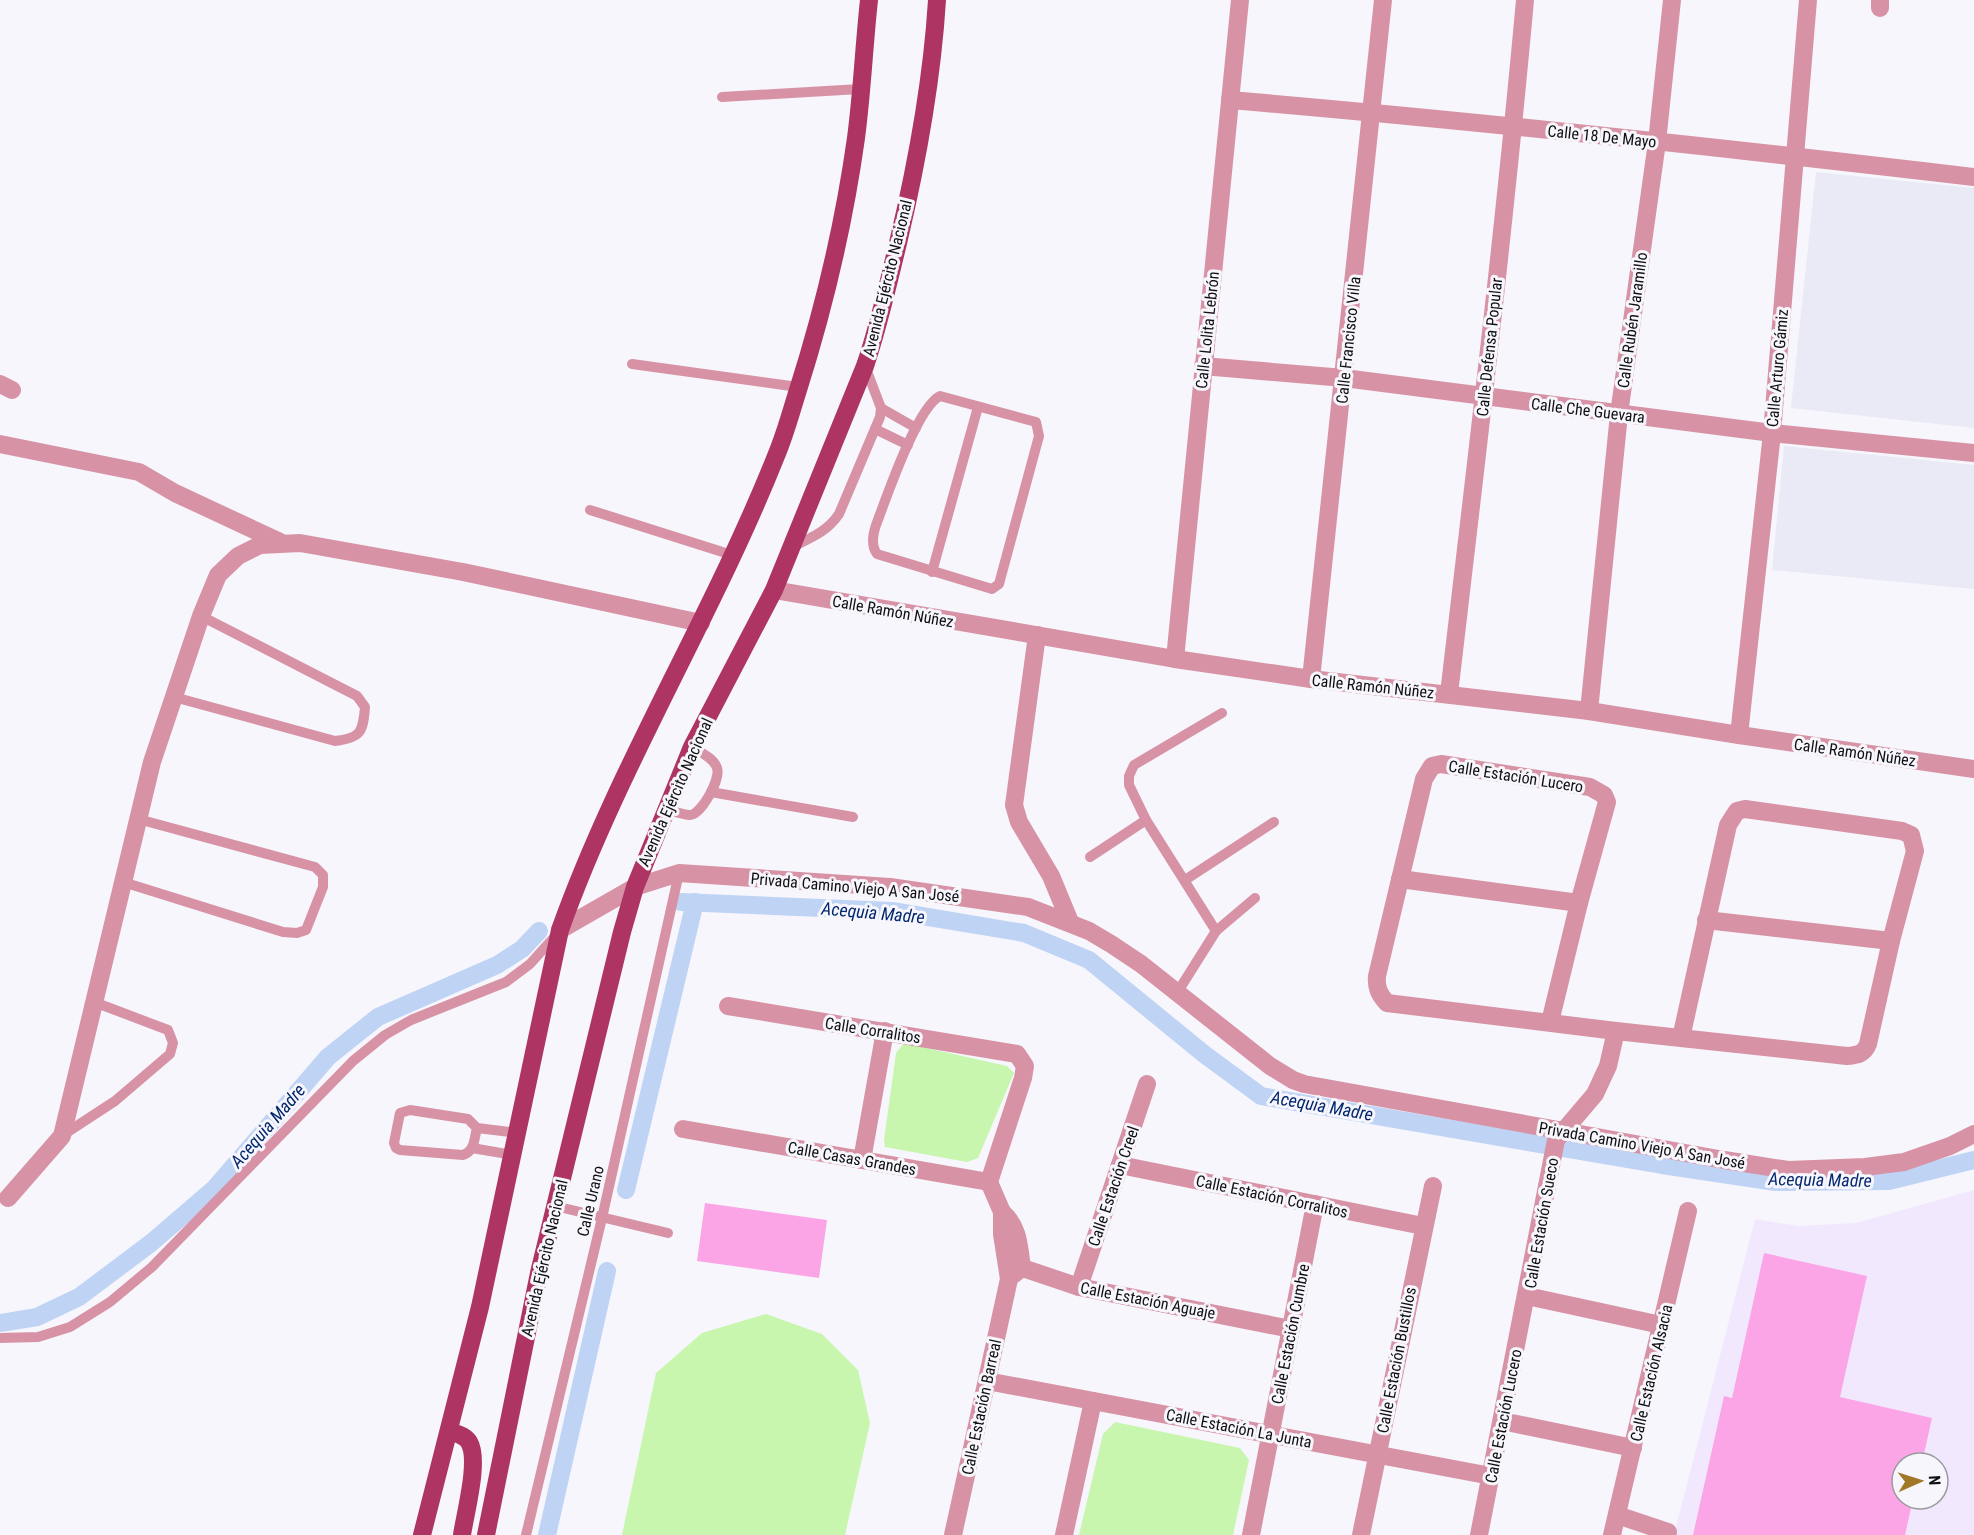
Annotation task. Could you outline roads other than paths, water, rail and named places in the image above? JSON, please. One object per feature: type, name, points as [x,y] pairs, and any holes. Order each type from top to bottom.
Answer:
[{"type":"main road","points":[[422,1535],[480,1307],[561,930],[578,880],[610,809],[701,623],[777,455],[815,336],[840,233],[856,138],[869,0]]},
{"type":"main road","name":"Avenida Ejército Nacional","points":[[486,1535],[539,1273],[635,887],[692,747],[774,590],[865,366],[878,328],[925,111],[937,0]]},
{"type":"main road","points":[[449,1431],[464,1436],[472,1452],[472,1476],[462,1535]]},
{"type":"street","name":"Calle Lolita Lebrón","points":[[1174,659],[1240,0]]},
{"type":"street","name":"Calle Francisco Villa","points":[[1311,679],[1383,0]]},
{"type":"street","name":"Calle Defensa Popular","points":[[1449,694],[1484,396],[1525,0]]},
{"type":"street","name":"Calle Rubén Jaramillo","points":[[1589,711],[1619,414],[1657,142],[1672,0]]},
{"type":"street","name":"Calle Arturo Gámiz","points":[[1739,735],[1772,433],[1808,0]]},
{"type":"street","name":"Calle 18 De Mayo","points":[[1230,100],[1513,126],[1974,177]]},
{"type":"street","name":"Calle Che Guevara","points":[[1203,366],[1344,378],[1772,433],[1974,453]]},
{"type":"street","points":[[0,444],[139,472],[175,493],[284,544]]},
{"type":"street","points":[[8,1198],[62,1136],[152,762],[201,616],[218,574],[238,556],[260,545],[300,543],[463,572],[701,623]]},
{"type":"street","name":"Calle Ramón Núñez","points":[[774,590],[1174,659],[1311,679],[1589,711],[1974,769]]},
{"type":"street","points":[[1037,636],[1014,805],[1019,822],[1051,876],[1070,922]]},
{"type":"street","name":"Calle Estación Lucero","points":[[1551,1022],[1579,903],[1607,802],[1604,795],[1590,787],[1441,764],[1432,766],[1424,779],[1377,976],[1379,995],[1387,1003],[1616,1031],[1847,1056],[1858,1055],[1865,1050],[1868,1044],[1891,941],[1915,851],[1911,835],[1902,831],[1745,809],[1737,811],[1728,825],[1681,1038]]},
{"type":"street","name":"Privada Camino Viejo A San José","points":[[561,930],[635,887],[680,873],[890,887],[1028,907],[1089,931],[1111,944],[1293,1080],[1560,1135],[1788,1170],[1904,1162],[1950,1146],[1974,1134]]},
{"type":"street","points":[[1400,879],[1579,903]]},
{"type":"street","points":[[1706,920],[1891,941]]},
{"type":"street","name":"Calle Corralitos","points":[[728,1006],[1017,1054],[1025,1066],[1023,1078],[989,1182]]},
{"type":"street","points":[[862,1160],[885,1031]]},
{"type":"street","points":[[1560,1135],[1595,1095],[1608,1066],[1616,1031]]},
{"type":"street","name":"Calle Estación Creel","points":[[1079,1287],[1148,1084]]},
{"type":"street","name":"Calle Casas Grandes","points":[[683,1129],[989,1182]]},
{"type":"street","name":"Calle Estación Sueco","points":[[1560,1135],[1552,1159],[1527,1296],[1661,1325]]},
{"type":"street","name":"Calle Estación Corralitos","points":[[1120,1165],[1423,1226]]},
{"type":"street","points":[[989,1182],[1002,1212],[1002,1234],[1013,1270]]},
{"type":"street","name":"Calle Estación Bustillos","points":[[1361,1535],[1433,1186]]},
{"type":"street","name":"Calle Estación Cumbre","points":[[1251,1535],[1315,1204]]},
{"type":"street","name":"Calle Estación Alsacia","points":[[1612,1535],[1688,1211]]},
{"type":"street","name":"Calle Estación Aguaje","points":[[1013,1270],[1079,1287],[1291,1329]]},
{"type":"street","name":"Calle Estación Barreal","points":[[953,1535],[1013,1270]]},
{"type":"street","name":"Calle Estación Lucero","points":[[1485,1534],[1491,1476],[1527,1296]]},
{"type":"street","name":"Calle Estación La Junta","points":[[987,1381],[1491,1476]]},
{"type":"street","points":[[1064,1535],[1094,1401]]},
{"type":"street","points":[[1502,1421],[1633,1448]]},
{"type":"street","points":[[1617,1515],[1668,1532]]},
{"type":"lane","points":[[722,97],[860,89]]},
{"type":"lane","points":[[632,364],[798,387]]},
{"type":"lane","points":[[792,547],[826,530],[833,523],[839,514],[880,417],[881,408],[865,366]]},
{"type":"lane","points":[[940,396],[978,407],[1036,422],[1039,436],[999,584],[996,588],[987,589],[877,554],[873,545],[876,525],[908,445],[932,403],[940,396]]},
{"type":"lane","points":[[932,572],[978,407]]},
{"type":"lane","points":[[881,408],[916,428]]},
{"type":"lane","points":[[875,429],[908,445]]},
{"type":"lane","points":[[590,510],[732,555]]},
{"type":"lane","points":[[174,697],[335,741],[352,739],[364,727],[365,707],[357,696],[201,616]]},
{"type":"lane","points":[[1216,931],[1146,820],[1129,785],[1129,776],[1134,765],[1222,713]]},
{"type":"lane","points":[[666,809],[690,815],[696,813],[711,792],[718,772],[717,767],[714,762],[692,747]]},
{"type":"lane","points":[[711,792],[853,817]]},
{"type":"lane","points":[[123,882],[283,932],[297,933],[306,930],[323,887],[323,875],[315,867],[138,819]]},
{"type":"lane","points":[[1090,857],[1146,820]]},
{"type":"lane","points":[[1185,880],[1274,822]]},
{"type":"lane","name":"Calle Urano","points":[[526,1535],[602,1218],[680,873]]},
{"type":"lane","points":[[1177,993],[1216,931],[1255,898]]},
{"type":"lane","points":[[0,1338],[38,1336],[70,1327],[110,1302],[152,1267],[353,1061],[385,1035],[411,1020],[506,982],[530,963],[561,930]]},
{"type":"lane","points":[[62,1136],[115,1101],[170,1054],[173,1043],[168,1030],[94,1002]]},
{"type":"lane","points":[[477,1128],[472,1148],[468,1154],[463,1155],[400,1150],[394,1143],[400,1113],[410,1110],[468,1119],[477,1128],[518,1133]]},
{"type":"lane","points":[[472,1148],[513,1155]]},
{"type":"lane","points":[[555,1206],[668,1233]]},
{"type":"waterway","name":"Acequia Madre","points":[[681,902],[892,911],[1024,933],[1089,960],[1204,1054],[1261,1096],[1662,1165],[1776,1182],[1889,1181],[1974,1160]]},
{"type":"waterway","points":[[626,1190],[695,902]]},
{"type":"waterway","name":"Acequia Madre","points":[[0,1323],[37,1317],[79,1297],[151,1243],[215,1188],[328,1057],[378,1017],[497,965],[522,949],[539,931]]},
{"type":"waterway","points":[[547,1535],[607,1271]]}]
